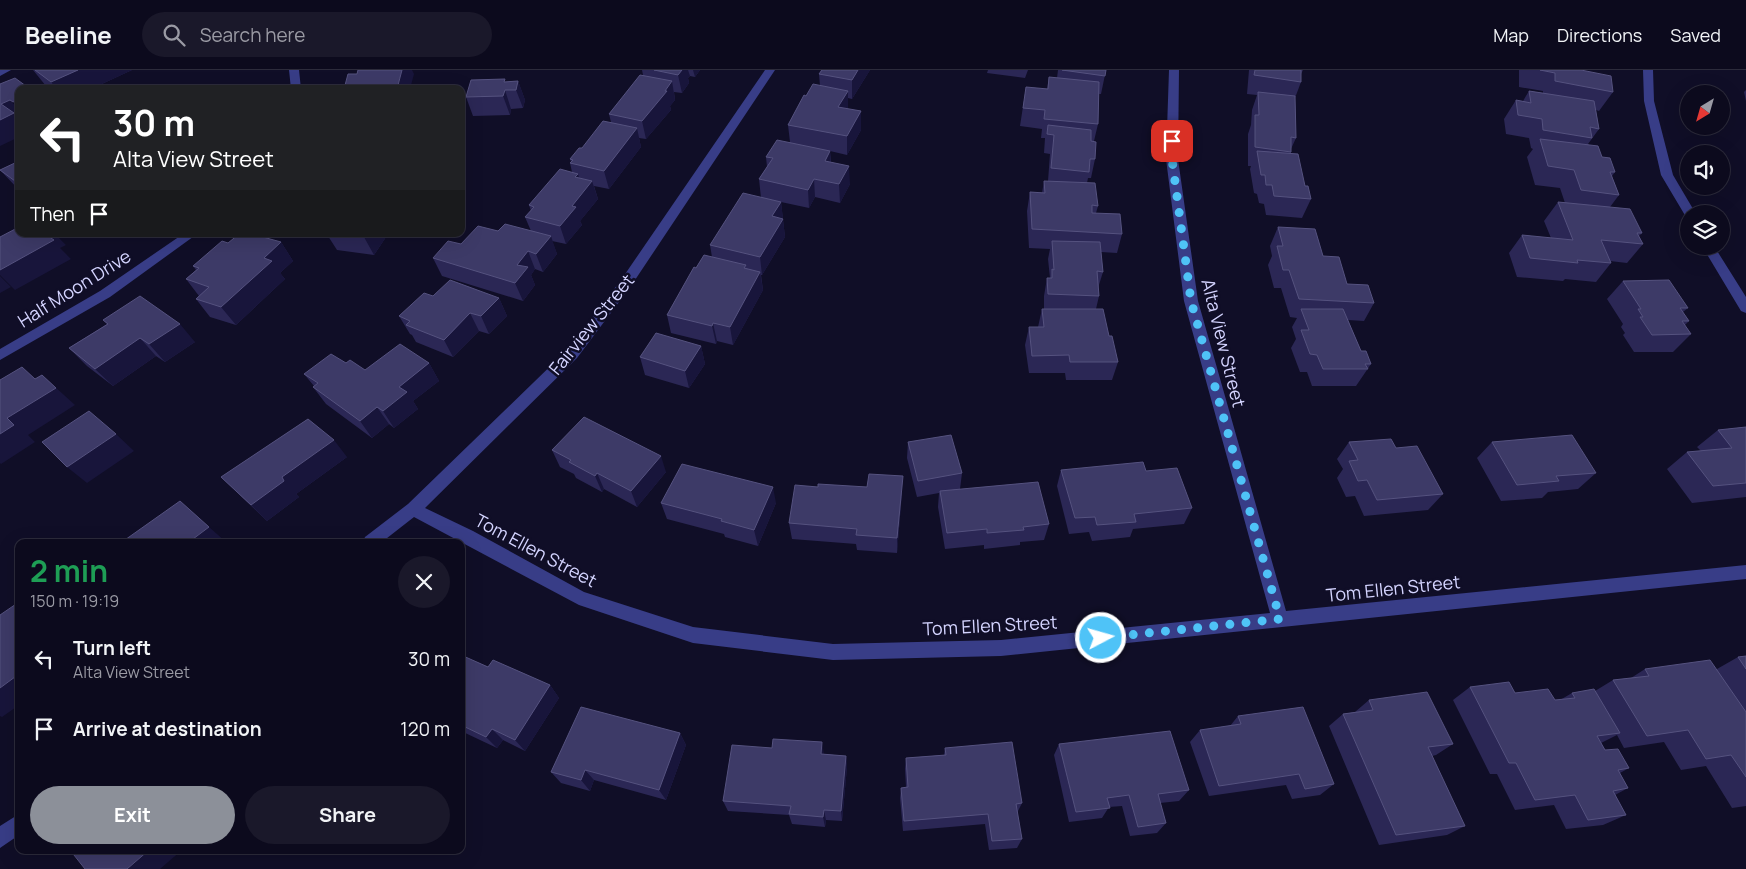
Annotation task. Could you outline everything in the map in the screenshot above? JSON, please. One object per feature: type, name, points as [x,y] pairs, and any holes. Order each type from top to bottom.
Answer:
[{"type":"street","points":[[0,73],[6,70]]},
{"type":"street","points":[[294,70],[296,85]]},
{"type":"street","name":"Fairview Street","points":[[375,539],[413,509],[572,354],[626,283],[770,70]]},
{"type":"street","name":"Alta View Street","points":[[1174,70],[1172,159],[1191,301],[1280,619]]},
{"type":"street","points":[[1648,70],[1650,101],[1667,175],[1685,205]]},
{"type":"street","name":"Half Moon Drive","points":[[0,355],[105,294],[187,237]]},
{"type":"street","points":[[1714,255],[1746,308]]},
{"type":"street","name":"Tom Ellen Street","points":[[413,509],[467,536],[579,598],[693,635],[833,652],[1001,648],[1746,572]]},
{"type":"street","points":[[0,838],[15,826]]},
{"type":"building","points":[[35,70],[78,70],[51,82]]},
{"type":"building","points":[[358,70],[402,70],[398,85],[345,85],[348,74],[357,74]]},
{"type":"building","points":[[654,70],[682,70],[678,75]]},
{"type":"building","points":[[822,70],[858,70],[852,80],[819,74]]},
{"type":"building","points":[[1062,70],[1106,70],[1105,76]]},
{"type":"building","points":[[1255,70],[1301,70],[1301,82],[1254,75]]},
{"type":"building","points":[[1540,70],[1581,70],[1611,76],[1613,92],[1555,81],[1555,73]]},
{"type":"building","points":[[640,75],[672,81],[665,91],[667,91],[642,121],[609,114]]},
{"type":"building","points":[[1049,77],[1099,82],[1098,124],[1044,119],[1045,110],[1023,108],[1026,87],[1048,89]]},
{"type":"building","points":[[15,78],[25,85],[15,85],[15,101],[10,100],[1,104],[14,113],[0,120],[0,84]]},
{"type":"building","points":[[505,79],[504,82],[518,81],[516,90],[505,90],[503,96],[466,97],[471,80]]},
{"type":"building","points":[[813,84],[848,91],[838,107],[861,111],[847,136],[788,125],[804,95],[806,96]]},
{"type":"building","points":[[1529,91],[1594,101],[1599,129],[1590,127],[1592,138],[1543,130],[1542,119],[1518,115],[1516,100],[1531,103]]},
{"type":"building","points":[[1258,92],[1295,96],[1296,138],[1291,137],[1291,152],[1255,147],[1255,115],[1259,115]]},
{"type":"building","points":[[603,121],[637,128],[604,171],[570,163],[573,160],[570,159],[579,148],[582,148]]},
{"type":"building","points":[[1048,125],[1091,130],[1091,141],[1096,142],[1095,159],[1090,159],[1089,172],[1051,168],[1054,135],[1047,134]]},
{"type":"building","points":[[1540,139],[1598,146],[1602,157],[1610,158],[1615,172],[1610,172],[1619,195],[1581,190],[1574,170],[1548,166]]},
{"type":"building","points":[[777,140],[830,151],[825,161],[849,166],[839,184],[814,179],[808,190],[759,179],[773,158],[766,157]]},
{"type":"building","points":[[1257,151],[1298,154],[1305,186],[1308,186],[1311,199],[1274,196],[1272,185],[1266,185],[1265,175],[1261,175]]},
{"type":"building","points":[[15,163],[15,181],[0,170]]},
{"type":"building","points":[[560,169],[578,174],[575,177],[592,181],[572,206],[576,207],[560,226],[525,217],[534,207],[529,205]]},
{"type":"building","points":[[1044,181],[1095,183],[1098,206],[1092,205],[1092,213],[1120,214],[1122,234],[1032,229],[1030,192],[1045,193]]},
{"type":"building","points":[[743,193],[781,202],[772,216],[783,219],[760,257],[710,245]]},
{"type":"building","points":[[1558,202],[1630,209],[1642,233],[1637,233],[1643,244],[1601,240],[1611,263],[1577,260],[1578,263],[1530,258],[1522,235],[1573,240]]},
{"type":"building","points":[[505,224],[551,236],[536,254],[528,251],[517,265],[528,267],[515,283],[433,258],[448,241],[461,244],[478,226],[498,231]]},
{"type":"building","points":[[1278,227],[1315,229],[1323,256],[1339,257],[1347,284],[1368,285],[1374,303],[1299,299],[1289,270],[1283,270],[1277,246],[1283,246]]},
{"type":"building","points":[[15,229],[15,237],[50,237],[54,240],[0,270],[0,237]]},
{"type":"building","points":[[235,237],[263,237],[281,242],[264,258],[272,261],[221,307],[196,299],[209,287],[186,279],[199,268],[193,266],[222,241],[228,243]]},
{"type":"building","points":[[1052,241],[1100,242],[1103,272],[1097,271],[1099,296],[1048,294],[1047,278],[1052,278],[1052,269],[1054,270]]},
{"type":"building","points":[[704,255],[746,265],[744,268],[760,272],[730,327],[713,323],[712,326],[667,315],[694,267],[696,268]]},
{"type":"building","points":[[450,280],[499,298],[481,316],[470,313],[444,340],[406,325],[410,321],[399,316],[424,293],[433,296]]},
{"type":"building","points":[[1669,280],[1688,308],[1680,308],[1689,321],[1682,321],[1691,334],[1652,335],[1640,317],[1643,317],[1638,309],[1641,309],[1623,281]]},
{"type":"building","points":[[140,296],[180,324],[149,344],[140,338],[95,369],[69,348],[108,324],[103,320]]},
{"type":"building","points":[[1042,309],[1103,309],[1109,336],[1112,336],[1118,362],[1070,362],[1069,355],[1032,356],[1029,327],[1044,327]]},
{"type":"building","points":[[1301,309],[1343,309],[1361,351],[1366,351],[1371,364],[1365,364],[1368,369],[1323,369],[1317,355],[1310,354],[1301,330],[1309,330]]},
{"type":"building","points":[[656,333],[701,346],[685,371],[640,357]]},
{"type":"building","points":[[400,344],[429,363],[399,387],[407,392],[383,411],[377,407],[360,421],[313,387],[318,383],[304,374],[331,354],[346,363],[350,360],[365,370]]},
{"type":"building","points":[[22,367],[35,379],[42,375],[56,388],[7,418],[14,425],[0,434],[0,380]]},
{"type":"building","points":[[89,411],[116,434],[67,467],[42,442]]},
{"type":"building","points":[[584,417],[661,456],[631,491],[597,473],[595,476],[552,450]]},
{"type":"building","points":[[308,419],[334,440],[282,477],[284,481],[251,505],[221,477]]},
{"type":"building","points":[[1746,427],[1746,483],[1713,486],[1687,452],[1732,448],[1718,430]]},
{"type":"building","points":[[951,435],[962,473],[918,481],[908,442]]},
{"type":"building","points":[[1572,435],[1596,473],[1556,476],[1559,481],[1517,485],[1492,442]]},
{"type":"building","points":[[1391,439],[1396,448],[1417,446],[1443,494],[1377,500],[1367,480],[1358,481],[1349,461],[1358,460],[1349,442]]},
{"type":"building","points":[[1143,462],[1146,471],[1177,468],[1192,508],[1134,514],[1136,522],[1097,525],[1095,517],[1075,518],[1061,470]]},
{"type":"building","points":[[682,464],[773,487],[754,530],[721,521],[722,519],[661,503]]},
{"type":"building","points":[[869,474],[903,476],[897,538],[856,535],[857,529],[789,523],[795,485],[818,487],[818,484],[867,487]]},
{"type":"building","points":[[1038,482],[1049,524],[1023,527],[1024,530],[987,533],[987,529],[947,533],[940,491]]},
{"type":"building","points":[[180,501],[209,527],[193,539],[126,539]]},
{"type":"building","points":[[15,605],[15,677],[0,688],[0,615]]},
{"type":"building","points":[[1746,656],[1746,669],[1738,657]]},
{"type":"building","points":[[465,657],[488,667],[493,660],[550,685],[515,740],[492,729],[486,737],[465,727]]},
{"type":"building","points":[[1710,660],[1746,712],[1746,777],[1731,755],[1706,759],[1688,730],[1647,736],[1613,680],[1649,676],[1645,669]]},
{"type":"building","points":[[1509,682],[1515,693],[1548,689],[1555,700],[1575,698],[1572,693],[1594,689],[1620,733],[1597,736],[1605,750],[1618,749],[1629,768],[1618,770],[1628,788],[1613,791],[1626,815],[1588,820],[1575,795],[1535,800],[1516,763],[1509,763],[1470,687]]},
{"type":"building","points":[[1427,692],[1453,744],[1428,747],[1465,826],[1396,835],[1343,714],[1373,710],[1369,700]]},
{"type":"building","points":[[581,707],[680,733],[659,790],[585,770],[581,780],[551,772]]},
{"type":"building","points":[[1303,707],[1334,784],[1305,789],[1299,774],[1219,786],[1200,730],[1241,724],[1238,716]]},
{"type":"building","points":[[1170,731],[1189,790],[1158,794],[1166,823],[1138,827],[1129,795],[1107,798],[1110,808],[1076,812],[1059,744]]},
{"type":"building","points":[[773,739],[822,742],[821,754],[846,756],[841,811],[824,810],[823,817],[789,814],[791,806],[723,801],[732,745],[772,748]]},
{"type":"building","points":[[1012,742],[1022,803],[1016,804],[1022,839],[992,841],[988,814],[904,821],[901,788],[908,787],[906,758],[946,755],[945,748]]},
{"type":"building","points":[[73,854],[144,854],[127,869],[85,869]]},
{"type":"route","points":[[1101,638],[1280,619],[1191,301],[1172,159],[1172,141]]}]
